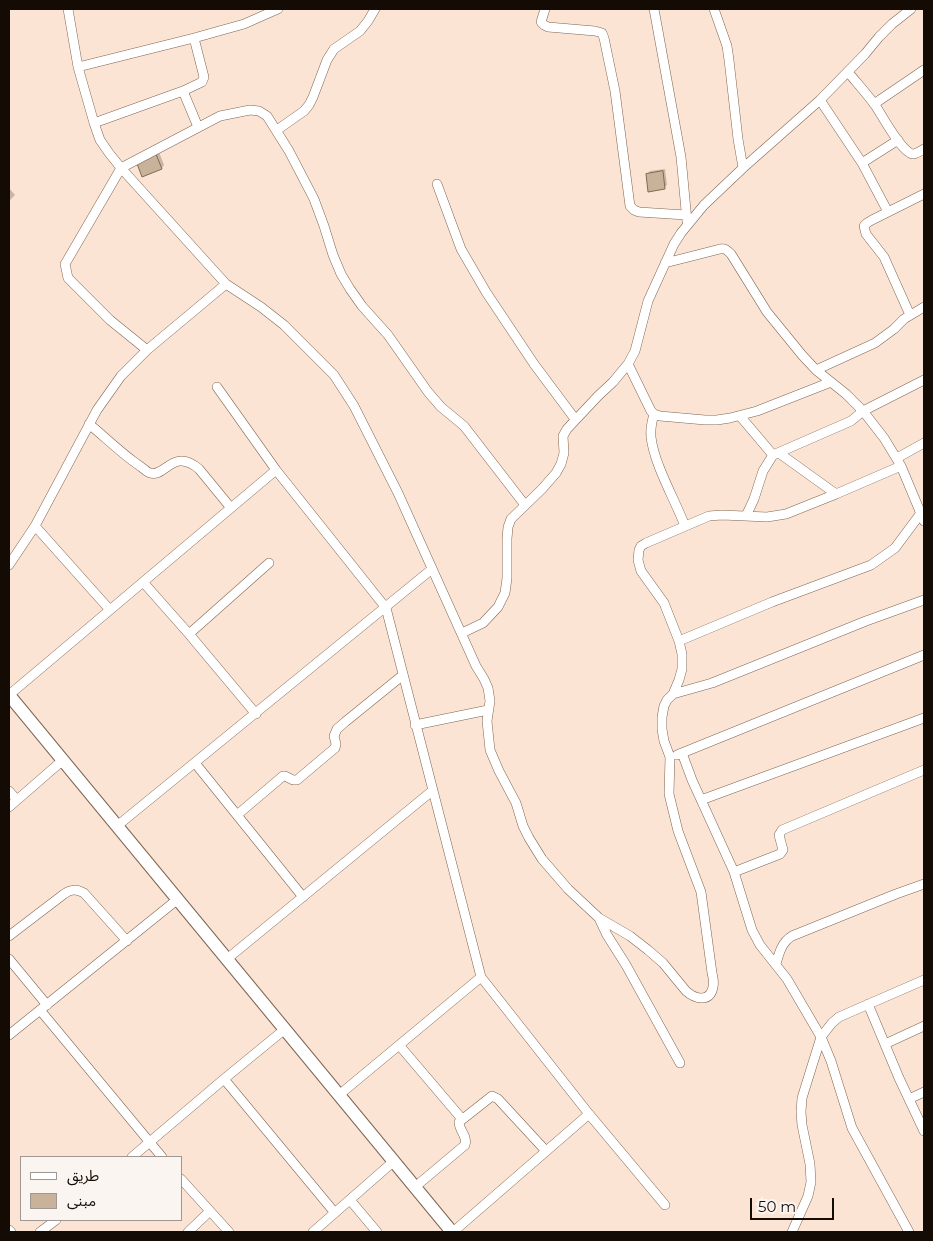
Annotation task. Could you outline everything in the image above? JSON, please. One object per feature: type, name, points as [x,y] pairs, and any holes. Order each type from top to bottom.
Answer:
[{"type":"main road","points":[[9,695],[453,1232]]},
{"type":"street","points":[[68,9],[78,66],[94,123],[100,140],[109,153],[226,284],[284,325],[334,375],[354,406],[398,494],[488,688],[490,701],[487,721],[490,750],[516,803],[521,821],[529,838],[542,859],[568,889],[599,918],[630,936],[663,963],[690,995],[701,999],[710,994],[713,986],[701,892],[678,831],[672,807],[669,794],[670,758],[662,730],[664,706],[673,694],[679,680],[682,669],[682,654],[664,603],[642,570],[638,560],[638,550],[646,543],[709,516],[767,517],[786,514],[836,494],[899,462],[924,443]]},
{"type":"street","points":[[78,66],[244,24],[278,9]]},
{"type":"street","points":[[277,130],[304,112],[309,106],[327,60],[334,49],[360,31],[375,9]]},
{"type":"street","points":[[544,9],[541,22],[548,27],[595,31],[602,34],[604,38],[615,92],[630,206],[639,212],[687,220]]},
{"type":"street","points":[[654,9],[681,157],[687,220]]},
{"type":"street","points":[[714,9],[727,46],[743,168]]},
{"type":"street","points":[[462,633],[483,623],[498,607],[505,593],[508,526],[511,519],[556,473],[564,453],[563,436],[567,429],[628,364],[635,351],[648,301],[687,220],[820,100],[892,24],[911,9]]},
{"type":"street","points":[[94,123],[202,82],[204,77],[194,38]]},
{"type":"street","points":[[874,104],[924,70]]},
{"type":"street","points":[[848,72],[874,104],[898,140],[912,154],[924,149]]},
{"type":"street","points":[[183,90],[198,127]]},
{"type":"street","points":[[820,100],[862,163],[888,212]]},
{"type":"street","points":[[147,350],[110,320],[68,278],[65,264],[121,168],[220,116],[250,110],[259,111],[267,116],[289,150],[314,199],[333,255],[350,289],[362,306],[388,335],[428,392],[464,426],[525,505]]},
{"type":"street","points":[[862,163],[898,140]]},
{"type":"street","points":[[436,184],[461,248],[486,292],[534,364],[575,420]]},
{"type":"street","points":[[910,315],[884,257],[864,230],[864,226],[924,194]]},
{"type":"street","points":[[665,264],[720,249],[727,250],[767,312],[802,355],[816,370],[846,394],[884,438],[899,462],[922,517],[895,548],[871,565],[763,606],[679,641]]},
{"type":"street","points":[[9,565],[35,526],[97,410],[121,376],[147,350],[226,284]]},
{"type":"street","points":[[816,370],[875,343],[910,315],[924,307]]},
{"type":"street","points":[[628,364],[651,411],[660,416],[706,420],[740,416],[831,382]]},
{"type":"street","points":[[746,516],[763,471],[776,454],[851,421],[863,412],[924,380]]},
{"type":"street","points":[[217,387],[276,470],[386,608],[481,977],[589,1114],[665,1206]]},
{"type":"street","points":[[654,414],[651,436],[654,450],[660,469],[685,526]]},
{"type":"street","points":[[740,416],[776,454],[836,494]]},
{"type":"street","points":[[89,424],[150,473],[157,473],[180,460],[193,464],[231,508]]},
{"type":"street","points":[[9,695],[276,470]]},
{"type":"street","points":[[914,498],[924,495]]},
{"type":"street","points":[[35,526],[110,610]]},
{"type":"street","points":[[189,634],[269,563]]},
{"type":"street","points":[[117,826],[432,569]]},
{"type":"street","points":[[142,582],[189,634],[256,714]]},
{"type":"street","points":[[673,694],[712,683],[866,621],[924,600]]},
{"type":"street","points":[[670,758],[924,655]]},
{"type":"street","points":[[237,815],[283,776],[297,780],[335,748],[334,736],[337,730],[403,675]]},
{"type":"street","points":[[416,725],[488,710]]},
{"type":"street","points":[[701,800],[924,718]]},
{"type":"street","points":[[682,753],[692,780],[734,872],[752,930],[760,944],[787,979],[821,1037],[831,1061],[852,1128],[909,1232]]},
{"type":"street","points":[[9,807],[63,760]]},
{"type":"street","points":[[195,763],[303,897]]},
{"type":"street","points":[[734,872],[780,854],[783,850],[779,835],[782,830],[924,770]]},
{"type":"street","points":[[9,791],[17,800]]},
{"type":"street","points":[[227,959],[432,791]]},
{"type":"street","points":[[776,964],[783,946],[787,939],[792,936],[924,884]]},
{"type":"street","points":[[9,936],[68,891],[78,890],[84,893],[126,941]]},
{"type":"street","points":[[9,1035],[178,899]]},
{"type":"street","points":[[599,918],[680,1064]]},
{"type":"street","points":[[9,959],[44,1008],[161,1156]]},
{"type":"street","points":[[339,1095],[481,977]]},
{"type":"street","points":[[792,1232],[808,1196],[811,1182],[810,1164],[801,1112],[802,1098],[821,1037],[839,1017],[924,980]]},
{"type":"street","points":[[868,1004],[924,1130]]},
{"type":"street","points":[[885,1044],[924,1026]]},
{"type":"street","points":[[133,1156],[285,1029]]},
{"type":"street","points":[[399,1045],[462,1119]]},
{"type":"street","points":[[224,1079],[335,1213]]},
{"type":"street","points":[[909,1099],[924,1092]]},
{"type":"street","points":[[415,1187],[464,1145],[466,1138],[459,1124],[462,1119],[490,1097],[496,1097],[546,1152]]},
{"type":"street","points":[[453,1232],[589,1114]]},
{"type":"street","points":[[313,1232],[394,1162]]},
{"type":"street","points":[[182,1180],[229,1232]]},
{"type":"street","points":[[350,1200],[377,1232]]},
{"type":"street","points":[[188,1232],[210,1211]]},
{"type":"street","points":[[40,1232],[55,1221]]},
{"type":"building","points":[[156,154],[162,169],[142,177],[136,161]]},
{"type":"building","points":[[663,171],[665,189],[648,192],[646,174]]}]
